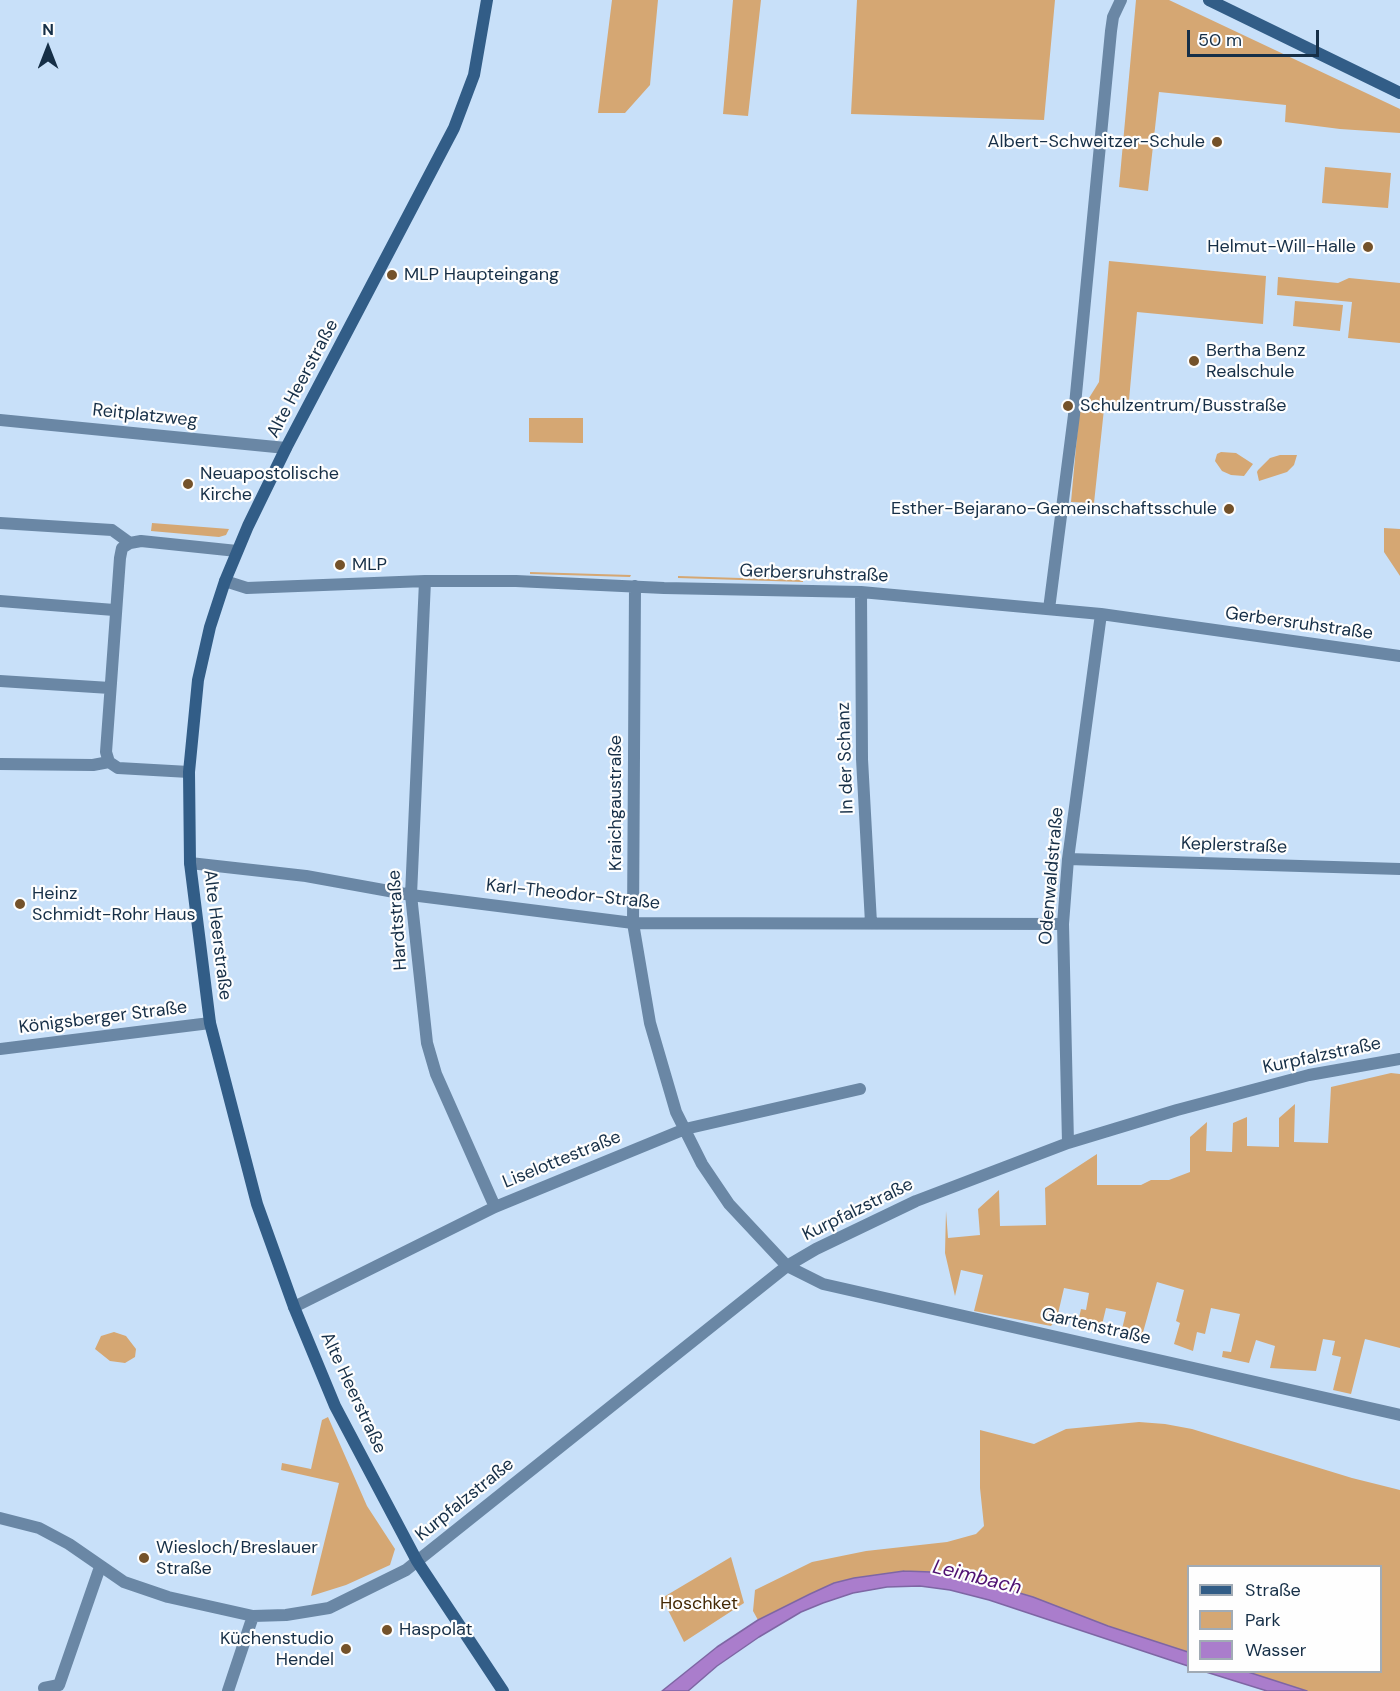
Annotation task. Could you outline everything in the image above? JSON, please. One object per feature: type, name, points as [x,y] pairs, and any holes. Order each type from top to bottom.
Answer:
[{"type":"street","name":"Alte Heerstraße","points":[[487,0],[474,75],[454,128],[286,448],[225,581],[210,627],[198,680],[189,772],[190,863],[210,1023],[256,1204],[294,1307],[335,1406],[417,1561],[502,1691]]},
{"type":"street","points":[[1049,609],[1074,415],[1111,31],[1113,17],[1121,0]]},
{"type":"street","points":[[1209,0],[1400,93]]},
{"type":"street","name":"Reitplatzweg","points":[[0,420],[286,448]]},
{"type":"street","points":[[0,523],[112,530],[130,543]]},
{"type":"street","points":[[189,772],[118,768],[109,762],[106,752],[114,610],[122,548],[130,543],[141,541],[237,551]]},
{"type":"street","name":"Gerbersruhstraße","points":[[225,581],[247,588],[425,581],[516,581],[861,592],[1101,614],[1400,656]]},
{"type":"street","name":"Hardtstraße","points":[[425,581],[411,895],[427,1043],[436,1074],[495,1207]]},
{"type":"street","name":"Kraichgaustraße","points":[[635,586],[633,923],[650,1023],[675,1112],[686,1129],[702,1164],[729,1204],[787,1266]]},
{"type":"street","name":"In der Schanz","points":[[861,592],[862,759],[871,923]]},
{"type":"street","points":[[0,601],[114,610]]},
{"type":"street","name":"Odenwaldstraße","points":[[1068,1143],[1063,924],[1068,859],[1101,614]]},
{"type":"street","points":[[0,681],[110,688]]},
{"type":"street","points":[[0,764],[93,765],[109,762]]},
{"type":"street","name":"Keplerstraße","points":[[1068,859],[1400,869]]},
{"type":"street","name":"Karl-Theodor-Straße","points":[[190,863],[306,876],[411,895],[633,923],[1063,924]]},
{"type":"street","name":"Königsberger Straße","points":[[0,1049],[210,1023]]},
{"type":"street","name":"Kurpfalzstraße","points":[[0,1518],[39,1528],[69,1544],[124,1582],[168,1597],[253,1616],[286,1615],[329,1608],[396,1576],[417,1561],[787,1266],[816,1249],[916,1201],[1068,1143],[1177,1110],[1309,1075],[1400,1059]]},
{"type":"street","name":"Liselottestraße","points":[[294,1307],[495,1207],[686,1129],[860,1089]]},
{"type":"street","name":"Gartenstraße","points":[[787,1266],[823,1284],[1400,1415]]},
{"type":"street","points":[[44,1688],[59,1685],[100,1567]]},
{"type":"street","points":[[228,1691],[253,1616]]},
{"type":"green space","points":[[612,0],[658,0],[650,85],[625,113],[598,113]]},
{"type":"green space","points":[[733,0],[761,0],[748,116],[723,114]]},
{"type":"green space","points":[[857,0],[1055,0],[1044,120],[851,114]]},
{"type":"green space","points":[[1136,0],[1169,0],[1400,109],[1400,133],[1285,122],[1286,105],[1159,92],[1148,191],[1119,187]]},
{"type":"green space","points":[[1325,167],[1391,173],[1388,208],[1322,203]]},
{"type":"green space","points":[[1109,261],[1266,276],[1263,324],[1137,312],[1128,411],[1104,409],[1094,503],[1071,502],[1079,414],[1099,382]]},
{"type":"green space","points":[[1278,277],[1338,283],[1349,278],[1400,283],[1400,343],[1348,338],[1352,302],[1277,295]]},
{"type":"green space","points":[[1295,301],[1343,305],[1340,331],[1293,326]]},
{"type":"green space","points":[[529,418],[583,418],[583,443],[529,442]]},
{"type":"green space","points":[[1236,453],[1253,464],[1244,476],[1231,475],[1222,471],[1215,461],[1217,454]]},
{"type":"green space","points":[[1280,455],[1297,455],[1294,465],[1287,472],[1259,481],[1258,470],[1270,458]]},
{"type":"green space","points":[[152,523],[229,529],[226,535],[219,537],[151,531]]},
{"type":"green space","points":[[1384,528],[1400,529],[1400,576],[1384,552]]},
{"type":"green space","points":[[530,572],[631,575],[630,577],[530,574]]},
{"type":"green space","points":[[678,576],[803,580],[803,582],[678,578]]},
{"type":"green space","points":[[1391,1073],[1400,1074],[1400,1348],[1365,1339],[1351,1394],[1333,1390],[1341,1357],[1332,1355],[1335,1341],[1323,1339],[1316,1371],[1270,1368],[1275,1346],[1256,1340],[1249,1363],[1222,1357],[1223,1351],[1231,1352],[1240,1314],[1211,1308],[1205,1334],[1197,1332],[1193,1351],[1174,1344],[1180,1323],[1176,1321],[1184,1290],[1157,1282],[1142,1336],[1120,1338],[1126,1312],[1106,1308],[1100,1333],[1078,1322],[1081,1309],[1086,1310],[1089,1293],[1064,1288],[1057,1318],[1051,1326],[974,1311],[983,1275],[961,1270],[955,1296],[945,1253],[946,1211],[948,1238],[980,1235],[978,1209],[999,1190],[1000,1226],[1046,1225],[1045,1188],[1097,1154],[1097,1185],[1141,1185],[1151,1180],[1169,1180],[1190,1172],[1190,1137],[1207,1122],[1206,1151],[1232,1152],[1233,1123],[1247,1117],[1247,1146],[1279,1147],[1279,1118],[1295,1104],[1294,1142],[1328,1143],[1331,1087]]},
{"type":"green space","points":[[114,1332],[126,1336],[136,1349],[135,1357],[125,1363],[110,1361],[95,1349],[101,1336]]},
{"type":"green space","points":[[328,1417],[367,1506],[395,1549],[390,1565],[346,1585],[311,1596],[339,1483],[281,1470],[282,1463],[311,1469],[322,1420]]},
{"type":"green space","points":[[1139,1422],[1165,1424],[1192,1429],[1352,1478],[1400,1490],[1400,1691],[1307,1691],[1251,1673],[1382,1673],[1382,1565],[1187,1565],[1187,1652],[1108,1626],[1000,1586],[931,1572],[904,1571],[834,1583],[758,1620],[753,1611],[755,1590],[812,1562],[866,1551],[947,1542],[976,1534],[984,1526],[980,1488],[980,1430],[1034,1444],[1066,1429]]},
{"type":"green space","name":"Hoschket","points":[[731,1557],[744,1603],[684,1642],[662,1598]]},
{"type":"water","points":[[904,1571],[931,1572],[976,1580],[1033,1597],[1108,1626],[1187,1652],[1187,1666],[989,1600],[950,1590],[920,1586],[887,1587],[853,1593],[801,1612],[717,1666],[688,1691],[662,1691],[717,1647],[758,1620],[834,1583]]},
{"type":"water","points":[[1209,1673],[1251,1673],[1307,1691],[1267,1691]]},
{"type":"place","name":"Albert-Schweitzer-Schule","points":[[1217,142]]},
{"type":"place","name":"Helmut-Will-Halle","points":[[1368,247]]},
{"type":"place","name":"MLP Haupteingang","points":[[392,275]]},
{"type":"place","name":"Bertha Benz Realschule","points":[[1194,361]]},
{"type":"place","name":"Schulzentrum/Busstraße","points":[[1068,406]]},
{"type":"place","name":"Neuapostolische Kirche","points":[[188,484]]},
{"type":"place","name":"Esther-Bejarano-Gemeinschaftsschule","points":[[1229,509]]},
{"type":"place","name":"MLP","points":[[340,565]]},
{"type":"place","name":"Heinz Schmidt-Rohr Haus","points":[[20,904]]},
{"type":"place","name":"Wiesloch/Breslauer Straße","points":[[144,1558]]},
{"type":"place","name":"Haspolat","points":[[387,1630]]},
{"type":"place","name":"Küchenstudio Hendel","points":[[346,1649]]},
{"type":"water label","name":"Leimbach","points":[[977,1578]]}]
